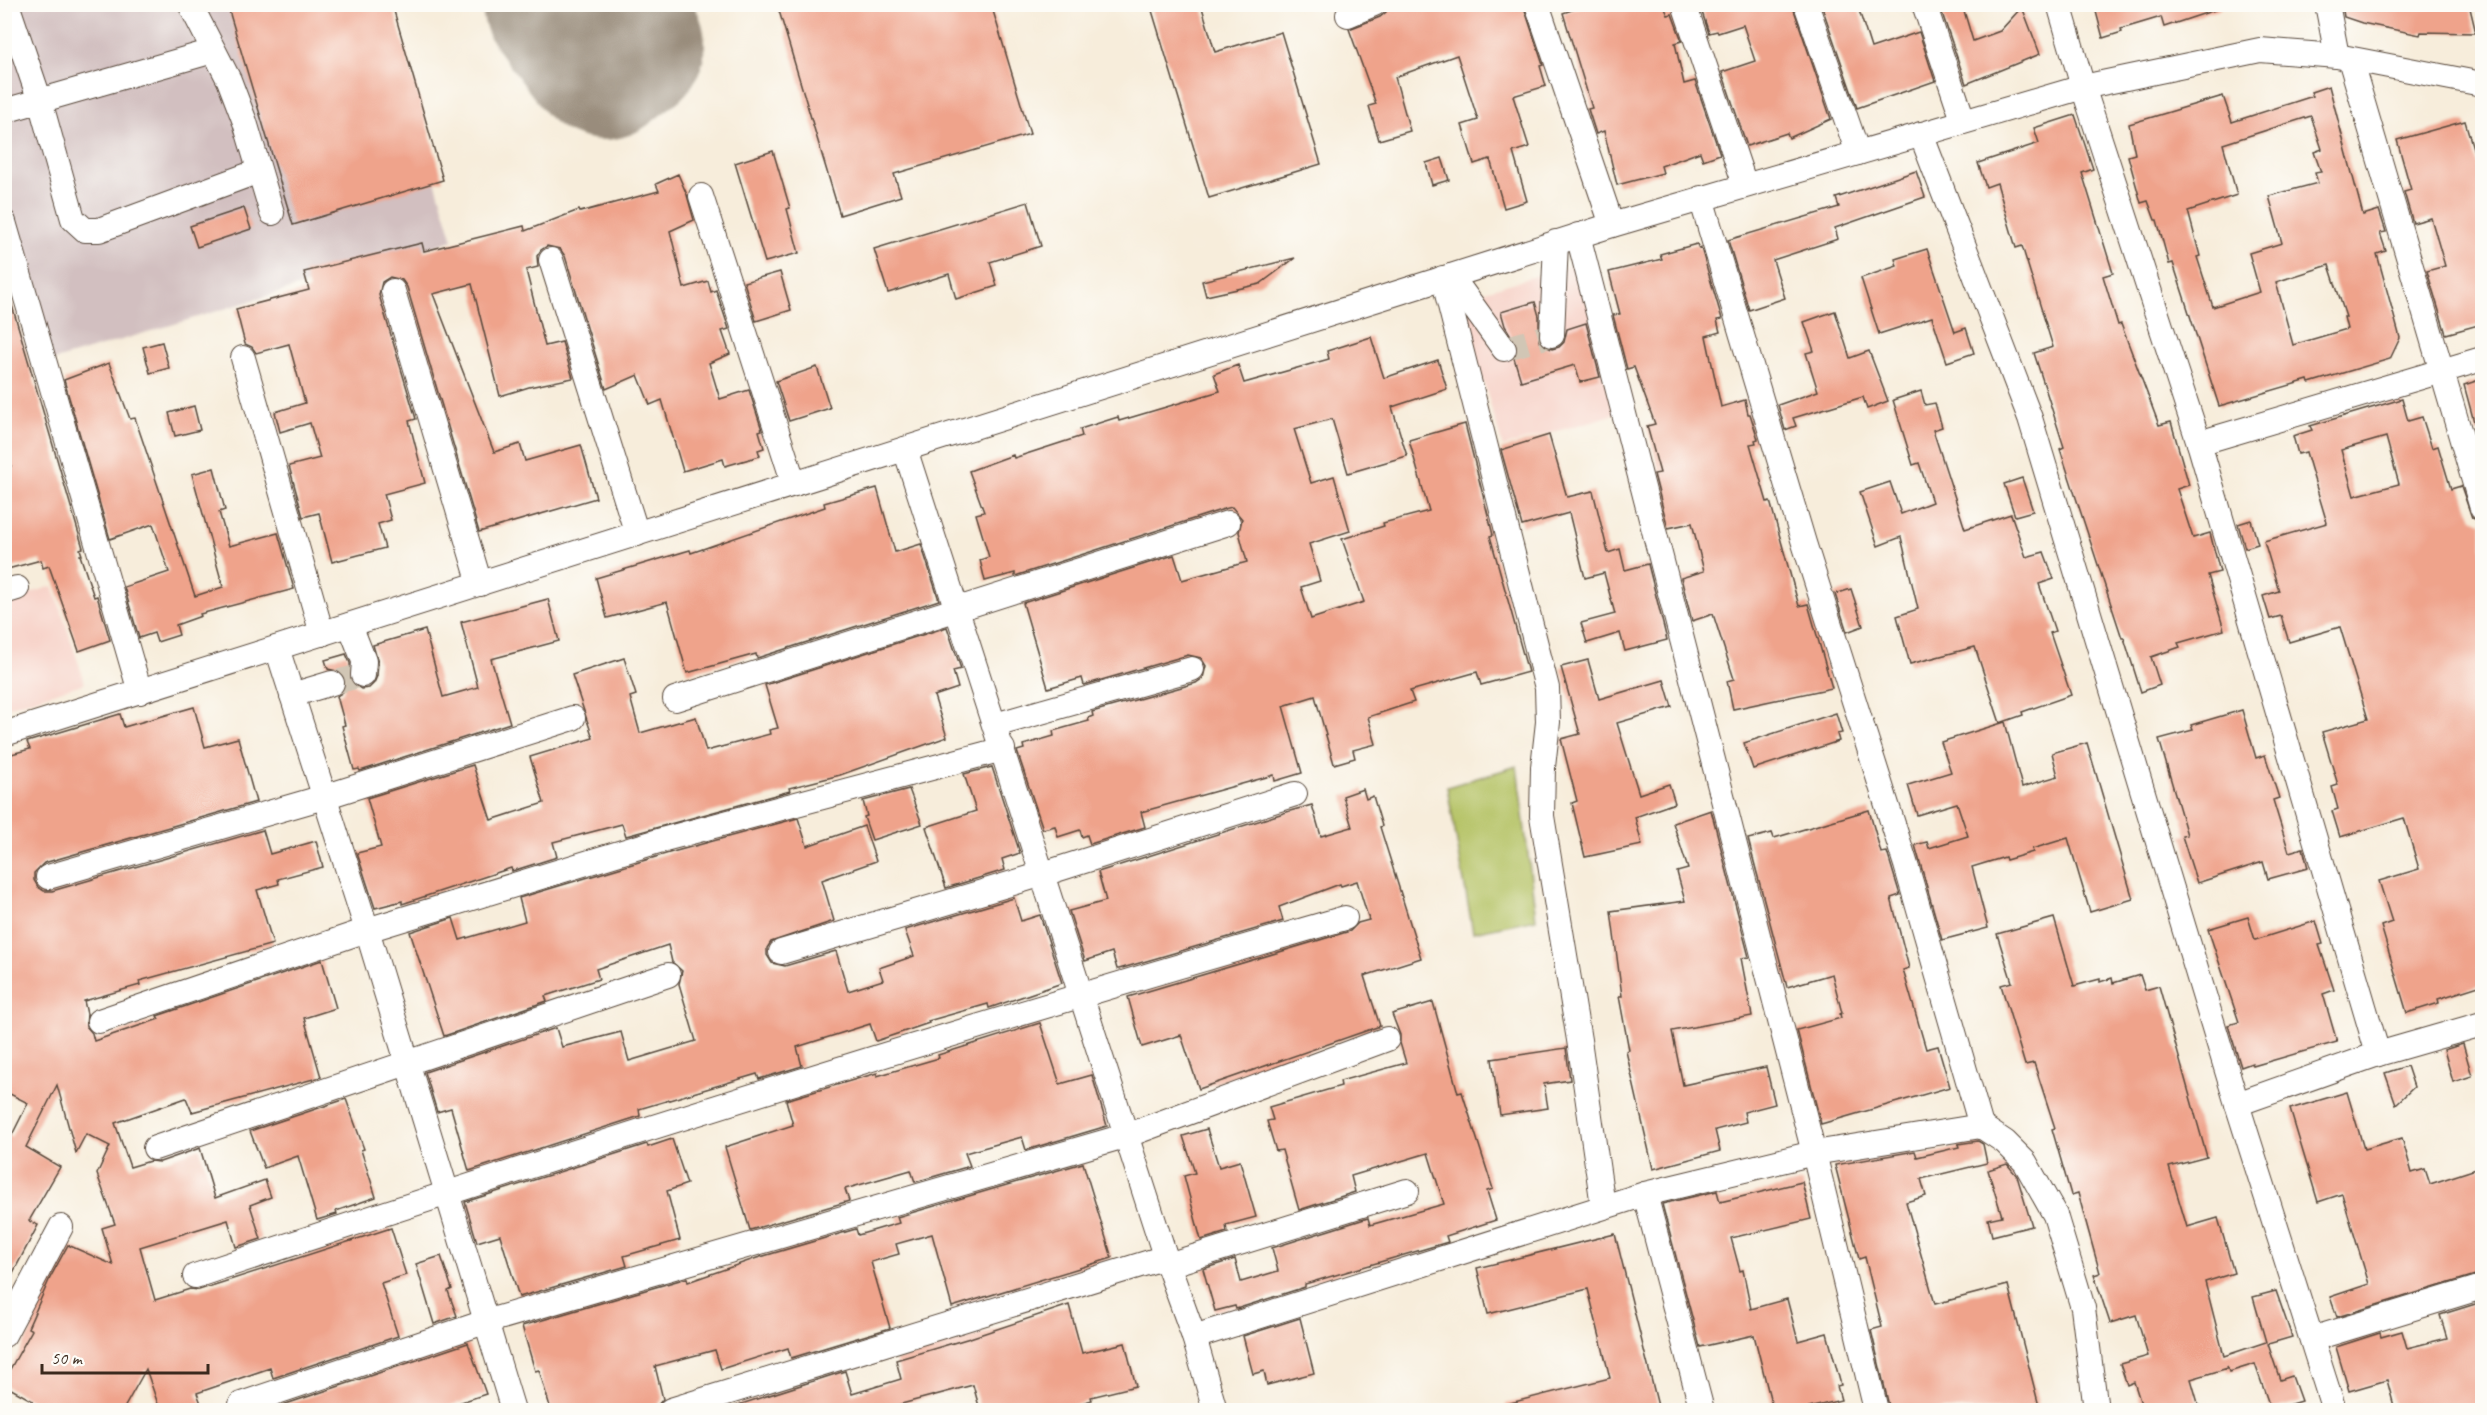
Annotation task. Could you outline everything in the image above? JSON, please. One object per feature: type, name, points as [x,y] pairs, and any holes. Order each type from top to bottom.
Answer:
[{"type":"street","points":[[7,4],[40,101],[73,219],[85,230],[99,230],[260,171]]},
{"type":"street","points":[[190,4],[230,80],[272,213]]},
{"type":"street","points":[[1348,15],[1374,4]]},
{"type":"street","points":[[1536,4],[1612,225]]},
{"type":"street","points":[[1684,4],[1744,185]]},
{"type":"street","points":[[1806,4],[1858,153]]},
{"type":"street","points":[[1924,4],[1963,120]]},
{"type":"street","points":[[2059,4],[2083,87],[2199,442],[2378,1054]]},
{"type":"street","points":[[2327,4],[2442,371],[2482,508]]},
{"type":"street","points":[[4,735],[1567,239],[1963,120],[2083,87],[2260,50],[2344,57],[2482,84]]},
{"type":"street","points":[[4,111],[213,51]]},
{"type":"street","points":[[1921,134],[2030,418],[2236,1104],[2334,1410]]},
{"type":"street","points":[[701,196],[794,484]]},
{"type":"street","points":[[1701,198],[1804,543],[1906,865],[1981,1126],[2005,1142],[2025,1162],[2055,1215],[2083,1308],[2096,1410]]},
{"type":"street","points":[[4,222],[140,692]]},
{"type":"street","points":[[1552,335],[1567,239]]},
{"type":"street","points":[[1567,239],[1814,1153],[1876,1410]]},
{"type":"street","points":[[551,260],[637,534]]},
{"type":"street","points":[[1447,277],[1504,349]]},
{"type":"street","points":[[1447,277],[1547,688],[1548,722],[1543,767],[1542,816],[1579,1040],[1603,1206]]},
{"type":"street","points":[[393,291],[480,584]]},
{"type":"street","points":[[243,358],[322,634]]},
{"type":"street","points":[[2199,442],[2482,359]]},
{"type":"street","points":[[905,449],[1167,1261],[1194,1337],[1214,1410]]},
{"type":"street","points":[[675,699],[958,611],[1228,523]]},
{"type":"street","points":[[350,625],[364,661],[363,675]]},
{"type":"street","points":[[277,648],[367,930],[513,1410]]},
{"type":"street","points":[[995,725],[1192,669]]},
{"type":"street","points":[[292,695],[332,683]]},
{"type":"street","points":[[48,877],[324,797],[573,718]]},
{"type":"street","points":[[99,1021],[367,930],[665,839],[1003,749]]},
{"type":"street","points":[[781,952],[1043,874],[1295,794]]},
{"type":"street","points":[[195,1276],[446,1192],[1081,994],[1345,918]]},
{"type":"street","points":[[155,1148],[668,975]]},
{"type":"street","points":[[2236,1104],[2378,1054],[2482,1024]]},
{"type":"street","points":[[242,1404],[485,1322],[1128,1135],[1387,1039]]},
{"type":"street","points":[[1194,1337],[1645,1194],[1814,1153],[1981,1126]]},
{"type":"street","points":[[671,1410],[1407,1191]]},
{"type":"street","points":[[1645,1194],[1702,1410]]},
{"type":"street","points":[[4,1335],[61,1227]]},
{"type":"street","points":[[2312,1339],[2482,1287]]},
{"type":"shaded area","points":[[4,5],[382,5],[453,240],[42,364],[5,244]]},
{"type":"shaded area","points":[[1582,262],[1626,411],[1503,447],[1459,299]]},
{"type":"shaded area","points":[[53,586],[85,683],[5,708],[5,601]]},
{"type":"green space","points":[[1517,766],[1536,919],[1473,932],[1447,787]]},
{"type":"building","points":[[227,4],[392,4],[443,180],[293,225]]},
{"type":"building","points":[[777,4],[991,4],[1030,134],[894,174],[901,196],[840,215]]},
{"type":"building","points":[[1150,4],[1201,4],[1215,52],[1281,32],[1321,164],[1209,198]]},
{"type":"building","points":[[1388,4],[1523,4],[1543,65],[1540,66],[1546,86],[1513,96],[1529,147],[1513,152],[1527,201],[1504,208],[1490,159],[1474,164],[1462,125],[1478,120],[1457,55],[1395,77],[1410,131],[1379,140],[1369,106],[1376,104],[1349,29],[1380,17],[1386,12]]},
{"type":"building","points":[[1589,4],[1663,4],[1668,15],[1672,14],[1682,41],[1675,43],[1684,84],[1695,81],[1720,154],[1703,160],[1700,152],[1661,166],[1663,173],[1617,185],[1604,131],[1596,134],[1588,109],[1592,108],[1563,13]]},
{"type":"building","points":[[1703,4],[1792,4],[1831,119],[1789,138],[1787,133],[1747,146],[1722,72],[1755,61],[1743,25],[1718,33],[1717,31],[1709,33],[1700,6]]},
{"type":"building","points":[[1821,4],[1857,4],[1871,48],[1919,32],[1935,81],[1857,108]]},
{"type":"building","points":[[1939,4],[1962,4],[1973,41],[2000,31],[2022,7],[2040,54],[1966,84]]},
{"type":"building","points":[[2094,4],[2221,4],[2221,8],[2164,27],[2161,17],[2121,29],[2122,32],[2103,38]]},
{"type":"building","points":[[2342,4],[2382,4],[2409,9],[2408,4],[2469,4],[2476,33],[2421,32],[2420,35],[2362,23],[2344,17]]},
{"type":"building","points":[[2329,86],[2363,215],[2379,210],[2386,232],[2380,233],[2386,251],[2377,254],[2400,338],[2390,359],[2219,406],[2173,263],[2169,264],[2157,220],[2155,220],[2148,201],[2141,203],[2128,156],[2135,154],[2129,124],[2223,96],[2232,122],[2313,96],[2311,92]],"holes":[[[2311,116],[2322,149],[2314,152],[2321,172],[2315,173],[2318,183],[2269,196],[2282,243],[2249,253],[2260,292],[2213,307],[2197,257],[2200,256],[2188,211],[2237,195],[2223,144]],[[2329,265],[2346,317],[2344,317],[2347,329],[2293,345],[2276,282]]]},
{"type":"building","points":[[2075,115],[2093,169],[2082,173],[2113,273],[2103,276],[2118,325],[2121,324],[2159,425],[2171,422],[2189,485],[2177,489],[2193,538],[2210,533],[2220,572],[2208,575],[2224,630],[2178,643],[2180,647],[2151,657],[2160,685],[2141,692],[2060,449],[2064,447],[2034,353],[2053,347],[2022,246],[2016,248],[1997,183],[1986,187],[1978,163],[2039,143],[2034,128]]},
{"type":"building","points":[[2465,121],[2482,179],[2482,324],[2446,334],[2427,271],[2445,266],[2431,218],[2413,223],[2404,192],[2411,190],[2397,140]]},
{"type":"building","points":[[773,151],[790,208],[787,209],[799,253],[765,262],[735,163]]},
{"type":"building","points":[[1442,158],[1449,180],[1432,185],[1426,163]]},
{"type":"building","points":[[1916,171],[1925,197],[1835,228],[1838,239],[1773,260],[1785,298],[1749,310],[1728,240],[1839,207],[1836,198]]},
{"type":"building","points":[[678,174],[694,220],[670,231],[684,288],[708,281],[711,292],[716,290],[729,329],[722,331],[730,354],[709,363],[720,399],[749,390],[762,430],[759,431],[764,448],[758,450],[760,456],[725,466],[723,459],[683,471],[662,400],[650,405],[638,375],[606,389],[565,256],[560,249],[547,246],[537,256],[538,267],[526,270],[545,346],[562,342],[573,378],[500,396],[472,284],[433,294],[494,452],[520,444],[525,461],[581,445],[596,498],[479,532],[407,287],[402,280],[390,277],[382,282],[379,295],[416,419],[409,421],[425,483],[384,494],[391,520],[378,524],[385,548],[332,562],[319,513],[303,517],[289,466],[320,458],[310,423],[280,432],[275,412],[305,403],[289,344],[256,353],[252,347],[245,344],[236,309],[309,290],[304,272],[422,243],[424,251],[524,226],[525,231],[579,210],[580,212],[659,191],[656,184]]},
{"type":"building","points":[[1028,202],[1041,246],[990,262],[997,286],[956,299],[949,274],[888,293],[874,249]]},
{"type":"building","points":[[244,208],[251,229],[197,247],[190,226]]},
{"type":"building","points":[[1697,244],[1699,249],[1701,248],[1722,319],[1717,320],[1720,332],[1706,336],[1721,407],[1745,400],[1758,439],[1755,440],[1756,443],[1750,444],[1767,502],[1770,501],[1799,606],[1808,604],[1832,688],[1733,709],[1727,681],[1734,679],[1713,614],[1692,621],[1681,578],[1704,571],[1692,523],[1668,528],[1654,474],[1660,473],[1647,426],[1655,424],[1634,367],[1627,369],[1613,315],[1620,314],[1609,272],[1662,259],[1660,254]]},
{"type":"building","points":[[1927,249],[1955,332],[1966,328],[1974,353],[1947,362],[1932,317],[1879,334],[1861,278],[1897,266],[1895,259]]},
{"type":"building","points":[[1295,258],[1260,284],[1206,296],[1202,281]]},
{"type":"building","points":[[780,272],[791,310],[756,321],[744,282]]},
{"type":"building","points":[[4,278],[83,548],[80,549],[82,555],[80,555],[94,597],[97,596],[110,640],[79,651],[49,566],[43,568],[41,560],[4,570],[4,468],[11,466],[4,446]]},
{"type":"building","points":[[1535,302],[1539,316],[1539,341],[1545,347],[1552,349],[1559,347],[1564,342],[1567,329],[1586,323],[1600,377],[1580,382],[1575,365],[1521,381],[1514,358],[1518,347],[1505,326],[1501,312]]},
{"type":"building","points":[[1835,311],[1850,358],[1869,351],[1888,401],[1867,409],[1863,397],[1793,418],[1796,426],[1785,430],[1778,405],[1818,391],[1806,353],[1814,351],[1804,322]]},
{"type":"building","points":[[1371,337],[1384,378],[1438,360],[1447,389],[1392,407],[1407,456],[1348,473],[1332,419],[1294,429],[1311,483],[1334,476],[1350,531],[1309,544],[1320,581],[1301,587],[1311,619],[1364,602],[1342,539],[1384,526],[1383,523],[1429,511],[1409,440],[1465,424],[1493,535],[1490,536],[1528,672],[1481,685],[1477,672],[1410,691],[1414,702],[1368,717],[1376,744],[1353,750],[1355,758],[1334,764],[1315,696],[1283,706],[1302,773],[1275,781],[1274,775],[1141,812],[1145,827],[1090,844],[1087,835],[1082,837],[1080,830],[1058,837],[1055,826],[1043,829],[1017,751],[1024,749],[1023,745],[1054,736],[1053,731],[1089,721],[1088,718],[1093,716],[1092,712],[1196,683],[1203,678],[1206,666],[1201,658],[1188,655],[1084,685],[1082,678],[1048,688],[1023,603],[1174,555],[1182,580],[1247,562],[1239,532],[1242,519],[1232,507],[1015,576],[1015,573],[985,581],[980,560],[989,557],[976,514],[984,512],[969,471],[1013,455],[1014,458],[1082,436],[1080,429],[1118,417],[1119,421],[1220,391],[1214,374],[1238,365],[1244,383],[1329,359],[1327,351]]},
{"type":"building","points":[[162,342],[169,368],[150,373],[143,347]]},
{"type":"building","points":[[109,363],[130,419],[135,418],[195,596],[223,587],[192,474],[214,468],[225,510],[219,512],[229,546],[278,533],[294,589],[200,614],[201,616],[176,625],[179,635],[157,642],[154,633],[139,638],[124,587],[169,572],[153,524],[110,539],[64,380]]},
{"type":"building","points":[[817,367],[830,408],[789,421],[776,381]]},
{"type":"building","points":[[2482,379],[2482,432],[2477,433],[2464,385]]},
{"type":"building","points":[[1921,391],[1925,405],[1935,403],[1942,427],[1933,430],[1965,529],[2011,514],[2026,557],[2044,552],[2054,579],[2039,584],[2055,631],[2050,633],[2071,695],[2022,712],[2023,715],[2000,723],[1975,647],[1910,664],[1897,616],[1918,609],[1901,537],[1878,546],[1860,492],[1890,482],[1901,514],[1932,502],[1919,463],[1913,465],[1893,400]]},
{"type":"building","points":[[2402,399],[2408,421],[2422,417],[2432,448],[2438,446],[2451,489],[2461,486],[2472,518],[2482,522],[2482,985],[2438,999],[2439,1003],[2407,1013],[2381,926],[2392,922],[2379,881],[2419,869],[2404,818],[2340,837],[2332,811],[2338,809],[2332,787],[2338,785],[2322,732],[2368,719],[2340,627],[2289,642],[2281,616],[2270,619],[2263,596],[2279,591],[2264,541],[2327,523],[2306,452],[2298,454],[2293,436],[2312,430],[2310,426]],"holes":[[[2386,437],[2399,484],[2354,496],[2341,450]]]},
{"type":"building","points":[[194,406],[200,430],[175,436],[169,413]]},
{"type":"building","points":[[1549,435],[1567,497],[1593,491],[1608,553],[1620,549],[1625,570],[1648,564],[1667,640],[1625,651],[1620,633],[1587,643],[1581,623],[1615,614],[1604,573],[1585,578],[1569,513],[1522,526],[1501,450]]},
{"type":"building","points":[[2022,478],[2033,511],[2015,516],[2004,484]]},
{"type":"building","points":[[877,488],[895,552],[921,544],[939,600],[757,658],[756,654],[687,673],[667,602],[607,618],[596,578],[690,550],[691,553],[825,507],[824,503]]},
{"type":"building","points":[[2251,520],[2258,544],[2245,548],[2238,524]]},
{"type":"building","points":[[1851,589],[1863,626],[1847,632],[1835,594]]},
{"type":"building","points":[[548,599],[559,641],[491,659],[510,723],[360,771],[359,769],[354,770],[342,726],[345,725],[337,696],[343,692],[346,679],[341,672],[328,669],[325,660],[346,654],[350,663],[351,682],[361,689],[369,688],[377,676],[378,662],[373,645],[425,630],[443,697],[478,687],[461,622]]},
{"type":"building","points":[[947,627],[961,669],[953,671],[958,688],[934,696],[947,737],[840,775],[789,788],[790,791],[626,836],[622,824],[553,842],[557,857],[512,871],[511,868],[402,904],[402,901],[375,908],[357,853],[381,847],[367,798],[473,765],[491,820],[544,803],[530,757],[593,738],[572,675],[624,658],[636,695],[630,697],[640,733],[696,717],[706,751],[770,734],[769,730],[778,728],[765,685]]},
{"type":"building","points":[[1588,660],[1599,699],[1664,680],[1672,707],[1617,723],[1639,794],[1669,784],[1675,803],[1635,817],[1642,845],[1585,857],[1572,803],[1577,801],[1561,739],[1580,734],[1561,667]]},
{"type":"building","points":[[194,707],[205,747],[238,738],[256,802],[44,863],[34,873],[34,880],[38,887],[44,891],[52,891],[263,830],[270,854],[316,841],[323,867],[278,879],[279,884],[257,890],[273,944],[139,981],[140,985],[84,1001],[87,1014],[86,1026],[92,1033],[94,1041],[159,1019],[157,1016],[322,960],[336,1008],[304,1018],[321,1077],[192,1112],[186,1098],[115,1123],[130,1167],[150,1161],[160,1162],[200,1148],[215,1198],[265,1180],[271,1197],[250,1205],[261,1239],[236,1247],[228,1220],[140,1247],[155,1300],[190,1289],[199,1290],[391,1228],[406,1275],[381,1283],[398,1336],[273,1378],[270,1368],[197,1393],[202,1406],[189,1410],[160,1410],[146,1369],[123,1410],[28,1410],[33,1401],[4,1385],[4,1380],[32,1330],[28,1328],[50,1278],[68,1245],[113,1265],[102,1228],[115,1224],[97,1174],[110,1146],[86,1134],[76,1153],[57,1085],[26,1147],[60,1167],[29,1221],[38,1225],[4,1290],[4,1133],[11,1137],[28,1103],[4,1091],[4,756],[30,749],[27,742],[120,714],[124,727]]},
{"type":"building","points":[[2242,710],[2256,758],[2265,755],[2279,798],[2273,800],[2289,852],[2303,848],[2308,868],[2268,879],[2263,862],[2197,883],[2182,836],[2187,835],[2159,739],[2193,730],[2191,725]]},
{"type":"building","points":[[1836,713],[1842,733],[1837,734],[1839,741],[1753,769],[1744,743]]},
{"type":"building","points":[[2005,722],[2022,787],[2058,776],[2052,753],[2087,743],[2133,899],[2090,912],[2068,838],[2032,849],[2033,852],[2006,860],[2005,857],[1972,867],[1988,928],[1942,940],[1915,845],[1927,842],[1929,848],[1968,836],[1957,803],[1917,815],[1908,785],[1951,772],[1941,742]]},
{"type":"building","points":[[992,767],[1020,853],[1002,859],[1005,870],[946,888],[926,827],[976,811],[964,774]]},
{"type":"building","points":[[909,789],[922,824],[872,840],[864,817],[867,816],[863,801]]},
{"type":"building","points":[[1363,789],[1366,799],[1373,796],[1382,826],[1380,827],[1421,958],[1364,976],[1380,1026],[1199,1089],[1181,1035],[1142,1047],[1128,997],[1350,931],[1358,923],[1369,920],[1357,881],[1341,886],[1340,884],[1279,907],[1283,921],[1119,969],[1117,969],[1112,952],[1085,961],[1069,911],[1106,901],[1098,872],[1290,811],[1312,805],[1321,836],[1352,827],[1343,796]]},
{"type":"building","points":[[1711,810],[1749,957],[1741,958],[1752,1016],[1672,1031],[1683,1085],[1766,1067],[1775,1104],[1744,1112],[1746,1122],[1715,1130],[1720,1151],[1653,1169],[1626,1051],[1629,1050],[1619,996],[1622,996],[1611,911],[1685,901],[1677,872],[1688,869],[1673,823]]},
{"type":"building","points":[[1869,810],[1881,853],[1887,852],[1900,895],[1891,898],[1909,968],[1903,970],[1926,1049],[1938,1046],[1950,1087],[1821,1124],[1797,1030],[1841,1018],[1842,1013],[1832,974],[1787,987],[1748,839],[1772,833],[1774,838]]},
{"type":"building","points":[[798,818],[807,846],[864,826],[876,861],[822,880],[834,921],[771,942],[767,948],[767,955],[772,963],[785,966],[836,951],[848,991],[883,980],[879,968],[914,956],[905,930],[1014,898],[1021,921],[1040,915],[1062,983],[989,1008],[988,1004],[928,1021],[929,1023],[876,1041],[870,1024],[797,1047],[802,1066],[759,1079],[757,1074],[639,1109],[640,1116],[469,1171],[451,1108],[437,1112],[425,1072],[556,1028],[562,1047],[621,1032],[629,1061],[696,1041],[679,984],[682,971],[672,962],[668,945],[596,969],[599,979],[545,996],[547,1001],[444,1036],[410,932],[453,918],[460,940],[525,921],[519,898],[669,853]]},
{"type":"building","points":[[2248,917],[2255,940],[2316,921],[2323,944],[2319,945],[2334,990],[2323,994],[2337,1042],[2253,1066],[2252,1063],[2241,1067],[2228,1025],[2239,1022],[2208,929]]},
{"type":"building","points":[[2054,918],[2074,986],[2112,978],[2113,983],[2140,975],[2145,990],[2159,986],[2207,1157],[2169,1167],[2187,1227],[2218,1218],[2234,1273],[2205,1282],[2224,1356],[2266,1342],[2253,1297],[2276,1291],[2292,1337],[2268,1344],[2280,1380],[2292,1376],[2301,1401],[2271,1410],[2255,1364],[2229,1372],[2228,1368],[2191,1379],[2200,1410],[2143,1410],[2134,1382],[2127,1385],[2120,1364],[2148,1356],[2136,1315],[2110,1323],[2094,1275],[2100,1273],[2078,1193],[2071,1195],[2052,1129],[2055,1128],[2034,1063],[2025,1065],[2001,985],[2012,982],[1997,934]]},
{"type":"building","points":[[1433,1002],[1458,1093],[1462,1092],[1493,1189],[1487,1191],[1496,1220],[1446,1236],[1448,1242],[1305,1284],[1305,1287],[1236,1309],[1235,1306],[1215,1311],[1203,1269],[1235,1259],[1241,1282],[1278,1271],[1272,1248],[1368,1218],[1370,1225],[1444,1204],[1428,1153],[1351,1176],[1355,1192],[1299,1210],[1282,1150],[1276,1151],[1267,1121],[1273,1120],[1269,1107],[1341,1086],[1340,1081],[1406,1063],[1400,1035],[1392,1014]]},
{"type":"building","points":[[1040,1023],[1060,1084],[1092,1075],[1107,1126],[1026,1150],[1022,1137],[965,1153],[970,1166],[915,1182],[911,1170],[845,1189],[849,1201],[750,1230],[725,1147],[793,1125],[786,1100],[877,1073],[877,1076],[939,1058],[938,1055]]},
{"type":"building","points":[[2463,1044],[2472,1076],[2453,1082],[2444,1050]]},
{"type":"building","points":[[1566,1048],[1570,1080],[1544,1084],[1548,1108],[1500,1115],[1492,1059]]},
{"type":"building","points":[[2407,1066],[2414,1087],[2396,1104],[2385,1073]]},
{"type":"building","points":[[2347,1092],[2364,1149],[2402,1138],[2412,1173],[2425,1169],[2430,1184],[2482,1167],[2482,1273],[2337,1317],[2330,1297],[2369,1284],[2342,1194],[2318,1202],[2290,1109]]},
{"type":"building","points":[[346,1099],[364,1149],[361,1150],[376,1197],[317,1220],[298,1156],[264,1168],[250,1131]]},
{"type":"building","points":[[1207,1129],[1219,1167],[1240,1161],[1256,1217],[1226,1225],[1227,1232],[1201,1240],[1184,1176],[1195,1173],[1183,1136]]},
{"type":"building","points":[[672,1139],[687,1184],[667,1191],[680,1240],[624,1256],[627,1266],[519,1297],[500,1235],[477,1242],[465,1202],[647,1144],[648,1147]]},
{"type":"building","points":[[1978,1141],[1983,1144],[1987,1163],[1921,1179],[1926,1196],[1906,1202],[1935,1304],[2008,1285],[2040,1410],[1890,1410],[1871,1330],[1882,1327],[1865,1257],[1859,1259],[1835,1165],[1915,1151],[1917,1157],[1959,1147],[1958,1144]]},
{"type":"building","points":[[1083,1163],[1112,1258],[952,1307],[932,1234],[896,1244],[899,1254],[871,1262],[890,1328],[791,1358],[788,1348],[721,1369],[715,1350],[655,1366],[663,1399],[657,1406],[657,1410],[551,1410],[539,1370],[535,1371],[522,1326],[687,1278],[688,1282],[757,1258],[856,1229],[858,1235],[899,1223],[897,1217]]},
{"type":"building","points":[[2007,1164],[2017,1176],[2032,1226],[1992,1236],[1988,1219],[2002,1216],[1988,1170]]},
{"type":"building","points":[[1802,1182],[1811,1219],[1731,1238],[1740,1271],[1743,1270],[1751,1309],[1787,1299],[1798,1341],[1827,1333],[1841,1385],[1837,1386],[1841,1400],[1801,1410],[1773,1410],[1754,1335],[1700,1347],[1662,1204],[1717,1191],[1720,1202]]},
{"type":"building","points":[[1615,1234],[1659,1410],[1506,1410],[1506,1404],[1610,1378],[1588,1289],[1488,1314],[1477,1268]]},
{"type":"building","points":[[441,1256],[452,1289],[448,1291],[457,1316],[434,1324],[416,1264]]},
{"type":"building","points":[[2482,1302],[2482,1410],[2395,1410],[2387,1380],[2349,1391],[2336,1347],[2380,1333],[2381,1337],[2402,1331],[2407,1348],[2447,1338],[2440,1315]]},
{"type":"building","points":[[1069,1305],[1082,1353],[1125,1343],[1136,1386],[1091,1397],[1092,1400],[1058,1410],[980,1410],[973,1385],[879,1410],[735,1410],[735,1406],[845,1371],[852,1394],[901,1379],[896,1360]]},
{"type":"building","points":[[1300,1318],[1314,1373],[1267,1385],[1264,1371],[1253,1374],[1243,1336]]},
{"type":"building","points":[[468,1343],[486,1394],[437,1410],[285,1410],[283,1405]]},
{"type":"runway","points":[[557,4],[603,65],[630,44],[600,4]]},
{"type":"tunnel","points":[[1504,349],[1552,335]]},
{"type":"tunnel","points":[[332,683],[363,675]]}]
